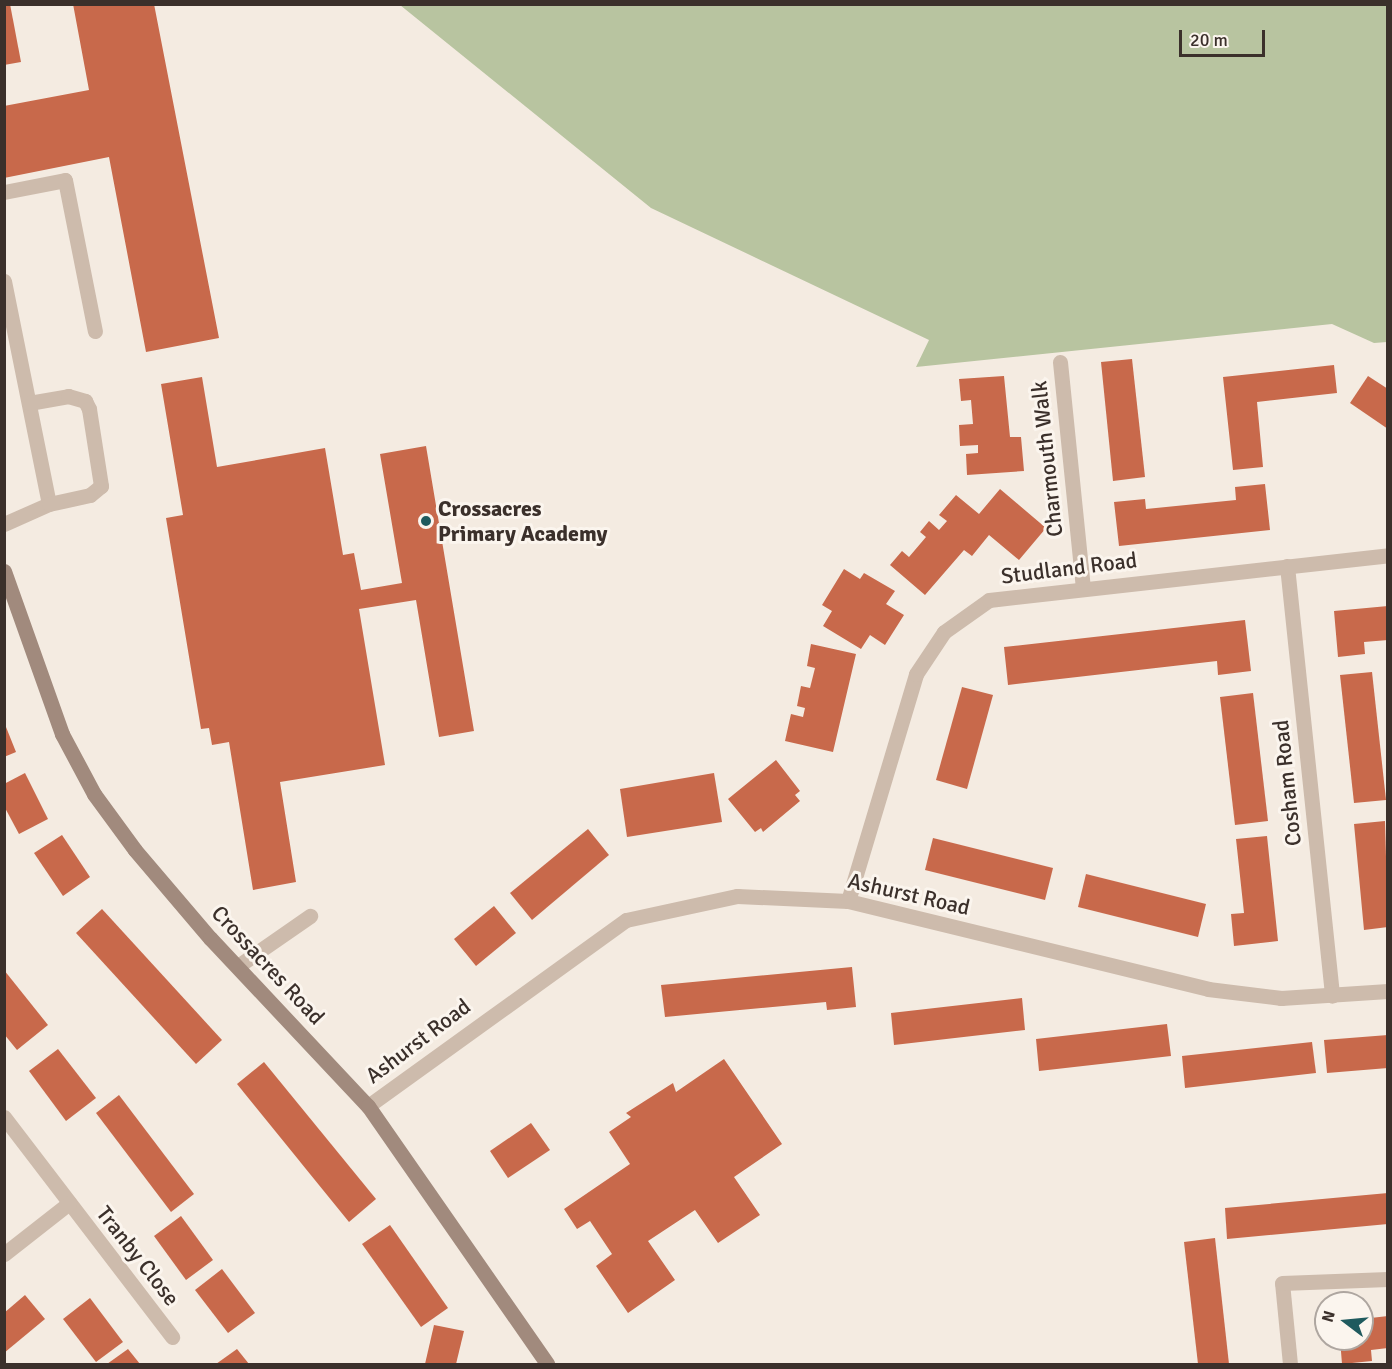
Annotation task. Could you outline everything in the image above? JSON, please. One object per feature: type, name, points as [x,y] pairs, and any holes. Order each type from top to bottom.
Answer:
[{"type":"street","points":[[4,192],[64,180],[95,331]]},
{"type":"street","points":[[4,281],[49,504]]},
{"type":"street","name":"Charmouth Walk","points":[[1060,363],[1083,587]]},
{"type":"street","points":[[4,524],[49,504],[90,495],[101,486],[89,409],[85,401],[68,396],[29,403]]},
{"type":"street","name":"Studland Road","points":[[848,901],[916,674],[945,632],[989,600],[1083,587],[1388,555]]},
{"type":"street","name":"Cosham Road","points":[[1287,566],[1332,996]]},
{"type":"street","name":"Crossacres Road","points":[[4,571],[62,734],[94,794],[135,850],[238,966],[368,1106],[547,1365]]},
{"type":"street","name":"Ashurst Road","points":[[368,1106],[627,920],[737,896],[848,901],[1208,989],[1281,998],[1388,991]]},
{"type":"street","points":[[238,966],[310,916]]},
{"type":"street","name":"Tranby Close","points":[[4,1117],[172,1337]]},
{"type":"street","name":"Tranby Close","points":[[4,1254],[69,1203]]},
{"type":"street","points":[[1290,1365],[1281,1283],[1388,1279]]},
{"type":"green space","points":[[400,5],[1387,5],[1387,342],[1374,343],[1332,324],[916,367],[929,340],[651,208]]},
{"type":"building","points":[[4,4],[10,4],[21,62],[4,65]]},
{"type":"building","points":[[73,4],[154,4],[219,338],[146,352],[109,157],[4,178],[4,106],[89,90]]},
{"type":"building","points":[[1132,359],[1145,477],[1113,481],[1101,362]]},
{"type":"building","points":[[1334,365],[1337,393],[1257,402],[1263,467],[1233,470],[1223,377]]},
{"type":"building","points":[[1004,376],[1010,437],[1021,437],[1024,471],[967,475],[966,454],[978,453],[978,445],[960,446],[959,425],[973,424],[971,400],[961,401],[959,379]]},
{"type":"building","points":[[1368,376],[1388,389],[1388,429],[1350,403]]},
{"type":"building","points":[[202,377],[217,467],[325,448],[343,555],[354,553],[361,590],[402,583],[380,454],[426,446],[474,731],[439,737],[416,600],[359,609],[385,765],[280,782],[296,882],[253,890],[229,742],[212,745],[209,728],[201,729],[166,518],[183,515],[161,384]]},
{"type":"building","points":[[1265,484],[1270,530],[1119,546],[1114,502],[1145,499],[1146,509],[1236,500],[1235,487]]},
{"type":"building","points":[[1000,489],[1046,528],[1019,560],[989,535],[972,556],[964,550],[925,595],[890,565],[902,551],[909,557],[926,537],[920,532],[929,521],[939,530],[947,521],[939,515],[956,495],[979,514]]},
{"type":"building","points":[[844,569],[860,579],[864,573],[895,591],[886,604],[904,615],[885,645],[870,635],[861,649],[823,626],[832,611],[822,605]]},
{"type":"building","points":[[1388,606],[1388,640],[1364,642],[1365,654],[1338,657],[1334,611]]},
{"type":"building","points":[[1245,620],[1251,671],[1218,675],[1217,661],[1008,685],[1004,647]]},
{"type":"building","points":[[811,644],[856,654],[833,752],[785,741],[791,714],[803,717],[805,708],[797,706],[801,686],[810,688],[815,668],[807,666]]},
{"type":"building","points":[[1372,672],[1386,800],[1354,803],[1340,675]]},
{"type":"building","points":[[962,687],[993,695],[967,789],[936,780]]},
{"type":"building","points":[[1253,693],[1268,821],[1235,825],[1220,697]]},
{"type":"building","points":[[4,722],[16,752],[4,757]]},
{"type":"building","points":[[776,760],[800,791],[795,795],[800,801],[763,832],[761,828],[755,832],[728,799]]},
{"type":"building","points":[[25,773],[48,819],[19,834],[4,806],[4,784]]},
{"type":"building","points":[[714,773],[722,822],[627,837],[620,789]]},
{"type":"building","points":[[1385,821],[1388,927],[1364,930],[1354,824]]},
{"type":"building","points":[[588,829],[609,855],[532,920],[510,893]]},
{"type":"building","points":[[62,835],[90,877],[63,896],[34,853]]},
{"type":"building","points":[[1267,836],[1278,941],[1234,946],[1231,914],[1244,913],[1236,839]]},
{"type":"building","points":[[933,838],[1053,868],[1045,900],[925,870]]},
{"type":"building","points":[[1086,874],[1206,904],[1198,937],[1078,907]]},
{"type":"building","points":[[494,906],[516,933],[476,966],[454,939]]},
{"type":"building","points":[[102,909],[222,1040],[196,1064],[76,933]]},
{"type":"building","points":[[852,967],[856,1007],[827,1010],[826,1002],[665,1017],[661,985]]},
{"type":"building","points":[[4,970],[48,1025],[17,1050],[4,1034]]},
{"type":"building","points":[[1022,998],[1025,1030],[894,1045],[891,1013]]},
{"type":"building","points":[[1167,1024],[1171,1056],[1039,1071],[1036,1039]]},
{"type":"building","points":[[1388,1035],[1388,1068],[1327,1073],[1324,1040]]},
{"type":"building","points":[[1312,1042],[1316,1073],[1185,1088],[1182,1056]]},
{"type":"building","points":[[58,1049],[96,1098],[66,1121],[29,1071]]},
{"type":"building","points":[[724,1059],[782,1144],[734,1177],[760,1215],[718,1243],[695,1210],[648,1241],[675,1280],[628,1313],[596,1266],[612,1254],[590,1221],[577,1229],[564,1209],[630,1164],[609,1132],[631,1117],[626,1113],[673,1083],[676,1092]]},
{"type":"building","points":[[264,1062],[376,1199],[349,1222],[237,1084]]},
{"type":"building","points":[[119,1095],[194,1194],[171,1212],[96,1113]]},
{"type":"building","points":[[531,1123],[550,1150],[508,1178],[490,1151]]},
{"type":"building","points":[[1388,1193],[1388,1224],[1227,1239],[1225,1208]]},
{"type":"building","points":[[181,1216],[213,1260],[186,1280],[154,1236]]},
{"type":"building","points":[[390,1225],[448,1308],[421,1327],[362,1244]]},
{"type":"building","points":[[1215,1238],[1229,1364],[1198,1364],[1184,1242]]},
{"type":"building","points":[[222,1269],[255,1313],[228,1333],[195,1290]]},
{"type":"building","points":[[25,1295],[45,1319],[4,1353],[4,1313]]},
{"type":"building","points":[[90,1298],[123,1342],[96,1362],[63,1319]]},
{"type":"building","points":[[1388,1316],[1388,1348],[1374,1350],[1374,1318]]},
{"type":"building","points":[[434,1325],[464,1331],[456,1364],[425,1364]]},
{"type":"building","points":[[128,1349],[140,1364],[107,1364]]},
{"type":"building","points":[[237,1349],[249,1364],[216,1364]]},
{"type":"building","points":[[1341,1351],[1371,1351],[1372,1361],[1342,1364]]},
{"type":"place","name":"Crossacres Primary Academy","points":[[426,521]]}]
